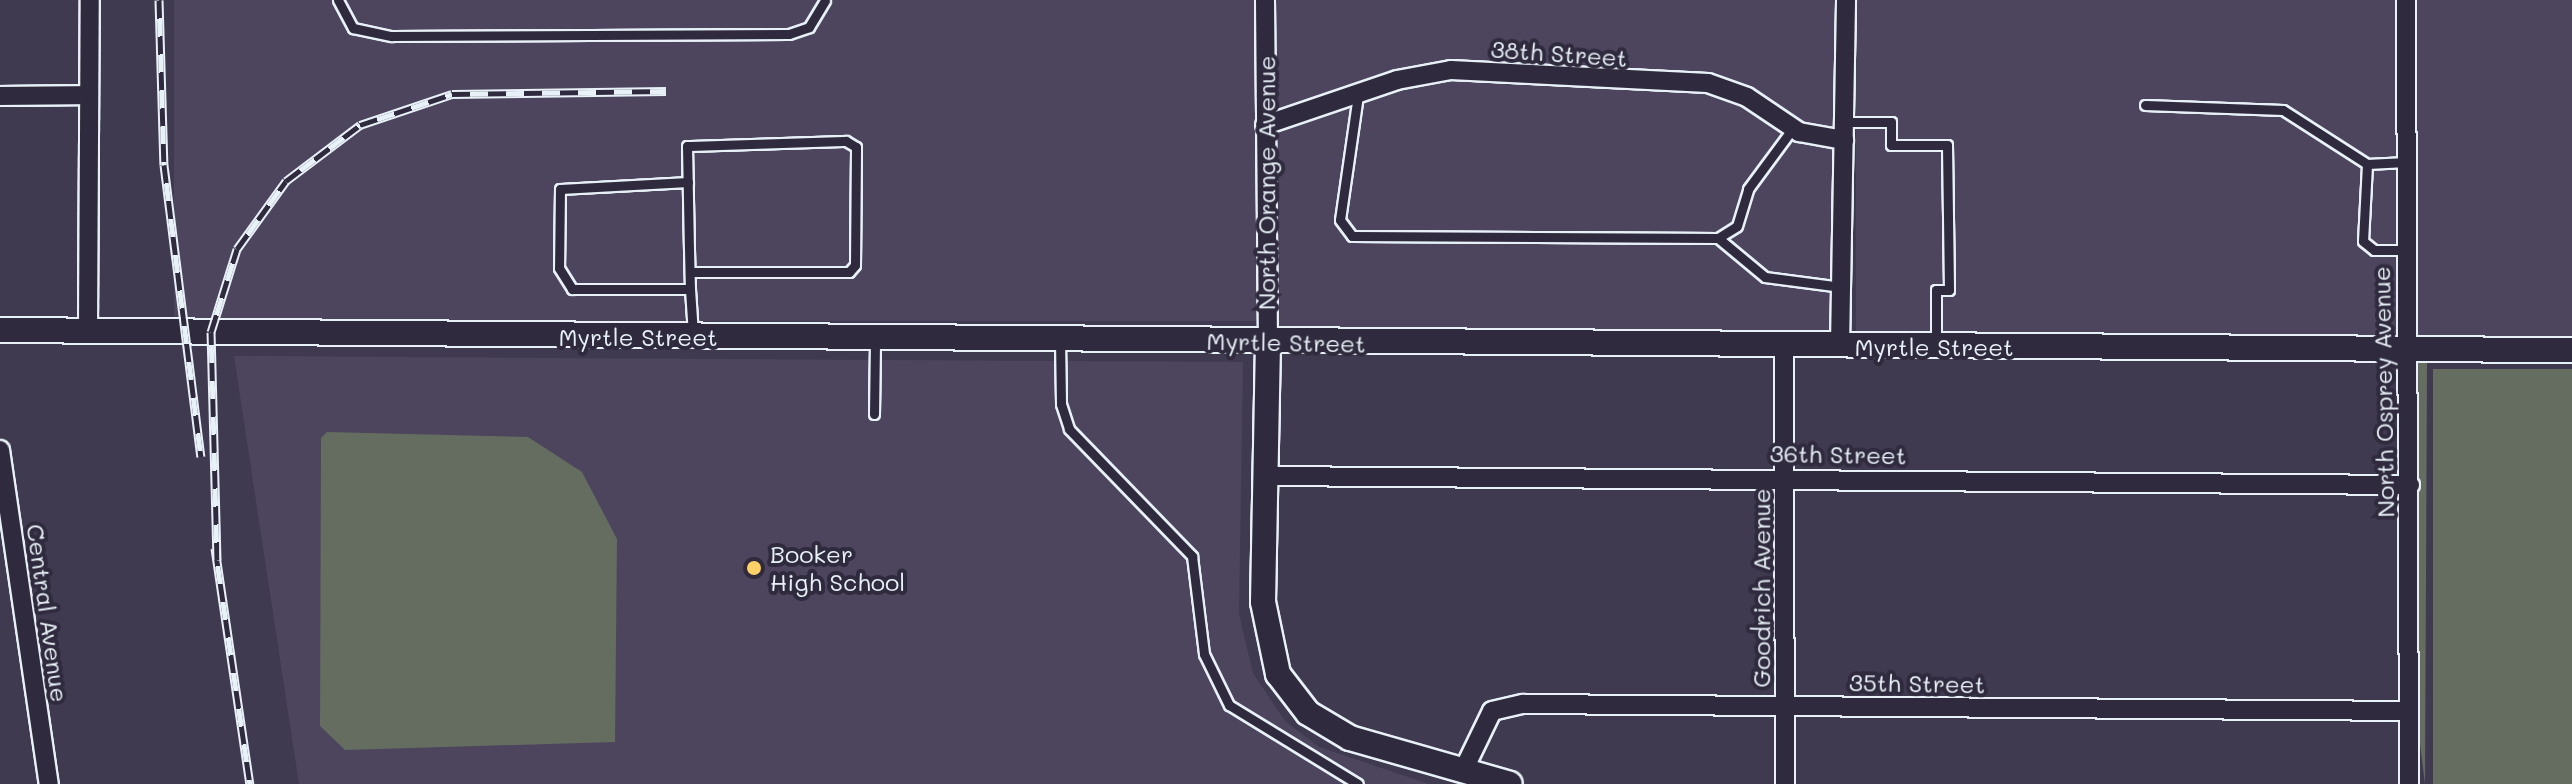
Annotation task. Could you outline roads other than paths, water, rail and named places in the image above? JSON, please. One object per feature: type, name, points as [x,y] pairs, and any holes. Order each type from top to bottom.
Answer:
[{"type":"street","points":[[88,330],[90,0]]},
{"type":"street","name":"North Orange Avenue","points":[[1265,0],[1268,342],[1265,625],[1292,695],[1350,738],[1510,784]]},
{"type":"street","points":[[1840,346],[1846,0]]},
{"type":"street","name":"North Osprey Avenue","points":[[2406,0],[2409,784]]},
{"type":"street","name":"38th Street","points":[[1265,125],[1358,93],[1451,70],[1708,83],[1747,97],[1793,128],[1844,131]]},
{"type":"street","points":[[0,96],[89,95]]},
{"type":"street","name":"Myrtle Street","points":[[0,330],[2572,350]]},
{"type":"street","name":"Goodrich Avenue","points":[[1784,345],[1785,784]]},
{"type":"street","name":"Central Avenue","points":[[0,450],[49,784]]},
{"type":"street","name":"36th Street","points":[[1265,476],[1785,477],[2410,485]]},
{"type":"street","name":"35th Street","points":[[1464,769],[1481,725],[1505,705],[2409,711]]},
{"type":"lane","points":[[338,0],[353,28],[392,36],[789,34],[809,27],[825,0]]},
{"type":"lane","points":[[1358,93],[1340,208],[1346,234],[1718,238],[1737,226],[1748,189],[1793,128]]},
{"type":"lane","points":[[2145,105],[2283,110],[2367,164],[2406,162]]},
{"type":"lane","points":[[1844,131],[1891,122],[1891,145],[1947,145],[1949,290],[1936,290],[1936,347]]},
{"type":"lane","points":[[690,272],[849,272],[855,265],[856,147],[846,141],[687,146],[690,289],[693,337]]},
{"type":"lane","points":[[2367,164],[2364,244],[2405,250]]},
{"type":"lane","points":[[688,182],[560,189],[559,268],[572,289],[690,289]]},
{"type":"lane","points":[[1718,238],[1765,277],[1841,287]]},
{"type":"lane","points":[[874,414],[875,338]]},
{"type":"lane","points":[[1060,339],[1061,404],[1069,429],[1192,556],[1204,654],[1229,705],[1358,784]]},
{"type":"railway","points":[[159,0],[164,165],[201,457]]},
{"type":"railway","points":[[217,560],[211,332],[237,249],[286,181],[360,125],[452,94],[666,91]]},
{"type":"railway","points":[[215,548],[250,784]]},
{"type":"place","name":"Booker High School","points":[[754,568]]}]
